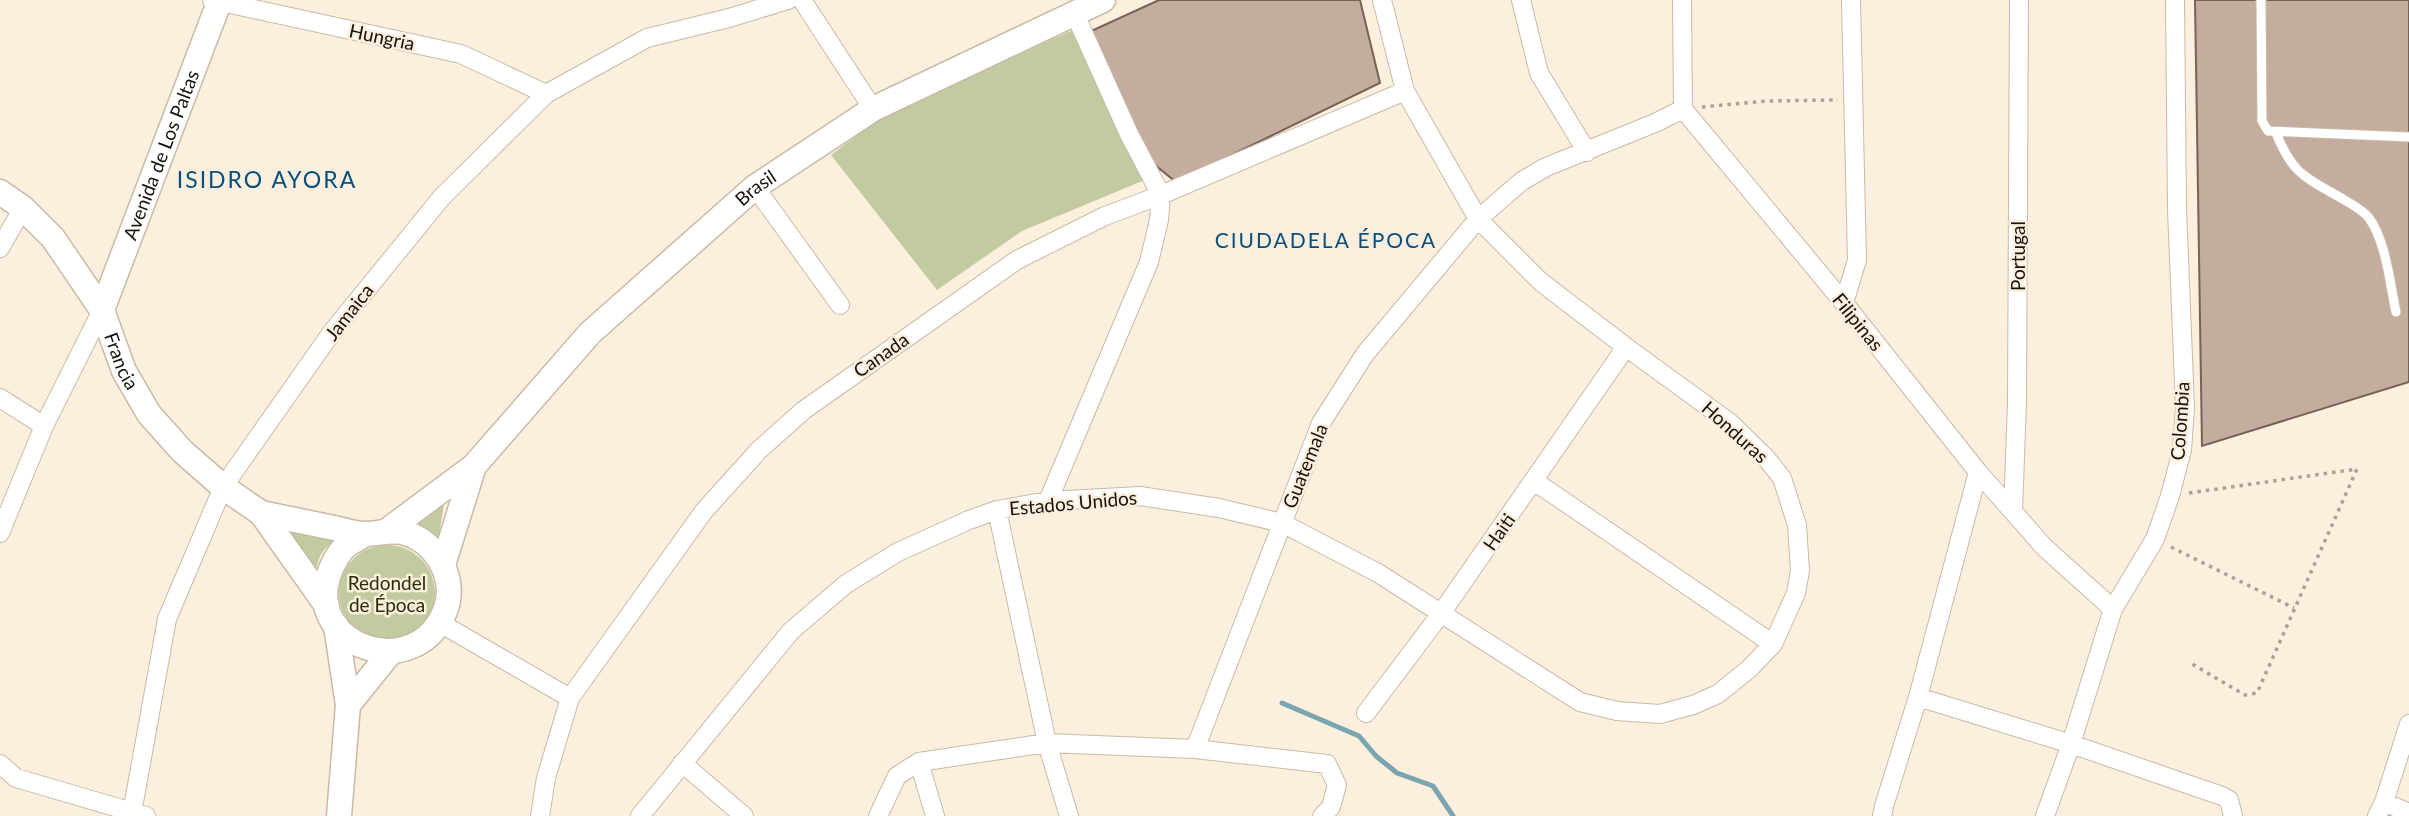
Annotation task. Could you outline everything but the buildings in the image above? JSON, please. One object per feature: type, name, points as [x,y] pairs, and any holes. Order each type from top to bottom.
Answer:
[{"type":"main road","name":"Brasil","points":[[377,532],[474,466],[590,333],[755,187],[873,109],[1103,0]]},
{"type":"main road","name":"Avenida de Los Paltas","points":[[102,310],[217,1]]},
{"type":"main road","name":"Francia","points":[[0,192],[23,208],[53,238],[102,310],[124,370],[149,414],[181,451],[261,513],[332,616]]},
{"type":"main road","name":"Brasil","points":[[443,565],[474,466]]},
{"type":"main road","name":"Francia","points":[[261,513],[377,532]]},
{"type":"main road","points":[[332,616],[351,641],[369,650],[390,653],[410,648],[427,638],[440,623],[447,605],[449,584],[443,565],[434,551],[421,540],[405,533],[377,532],[346,546],[333,563],[326,584],[348,705],[339,816]]},
{"type":"main road","points":[[348,705],[390,653]]},
{"type":"street","name":"Jamaica","points":[[139,814],[167,620],[223,486],[332,332],[442,197],[546,94],[647,38],[788,0]]},
{"type":"street","points":[[802,0],[873,109]]},
{"type":"street","name":"Honduras","points":[[1382,0],[1405,91],[1478,219],[1541,282],[1729,422],[1766,458],[1782,478],[1797,525],[1800,571],[1796,593],[1773,645],[1718,694],[1660,714]]},
{"type":"street","points":[[1521,0],[1539,73],[1587,152]]},
{"type":"street","points":[[1682,0],[1683,109]]},
{"type":"street","points":[[1844,303],[1857,260],[1851,0]]},
{"type":"street","name":"Portugal","points":[[2013,512],[2018,388],[2018,0]]},
{"type":"street","name":"Colombia","points":[[2045,816],[2071,744],[2113,609],[2155,539],[2182,450],[2185,407],[2177,209],[2175,0]]},
{"type":"street","name":"Hungria","points":[[217,1],[461,54],[546,94]]},
{"type":"street","points":[[1048,501],[1149,262],[1159,220],[1161,195],[1129,134],[1074,12]]},
{"type":"street","name":"Canada","points":[[540,816],[547,778],[570,698],[704,511],[760,450],[804,410],[1017,260],[1105,216],[1161,195],[1405,91]]},
{"type":"street","name":"Guatemala","points":[[1195,749],[1321,423],[1365,354],[1478,219],[1522,181],[1546,167],[1587,152],[1683,109]]},
{"type":"street","name":"Filipinas","points":[[1683,109],[1844,303],[1978,472],[2044,547],[2113,609]]},
{"type":"street","points":[[755,187],[840,305]]},
{"type":"street","points":[[0,248],[23,208]]},
{"type":"street","points":[[0,533],[44,426],[102,310]]},
{"type":"street","name":"Haiti","points":[[1366,713],[1440,615],[1626,347]]},
{"type":"street","points":[[0,398],[44,426]]},
{"type":"street","points":[[1882,816],[1918,696],[1978,472]]},
{"type":"street","points":[[1534,481],[1773,645]]},
{"type":"street","name":"Estados Unidos","points":[[640,816],[790,631],[846,584],[898,552],[997,510],[1048,501],[1140,496],[1219,508],[1282,523],[1378,573],[1580,702],[1617,711],[1660,714]]},
{"type":"street","points":[[997,510],[1047,743],[1069,816]]},
{"type":"street","points":[[440,623],[570,698]]},
{"type":"street","points":[[1918,696],[2071,744],[2222,796],[2229,800],[2233,816]]},
{"type":"street","points":[[2409,724],[2381,809],[2409,813]]},
{"type":"street","points":[[878,816],[897,776],[919,762],[1047,743],[1195,749],[1327,764],[1337,785],[1331,807],[1322,816]]},
{"type":"street","points":[[919,762],[935,816]]},
{"type":"street","points":[[682,763],[744,816]]},
{"type":"street","points":[[0,764],[16,778],[139,814]]},
{"type":"lane","points":[[2261,0],[2262,121],[2268,131],[2409,137]]},
{"type":"lane","points":[[2276,133],[2293,167],[2363,211],[2371,221],[2380,239],[2396,312]]},
{"type":"path","points":[[1683,109],[1766,101],[1854,100]]},
{"type":"path","points":[[2170,496],[2357,469],[2257,693],[2245,695],[2192,664]]},
{"type":"path","points":[[2155,539],[2294,608]]},
{"type":"green space","points":[[1075,29],[1147,179],[1022,231],[937,290],[831,155],[881,117]]},
{"type":"green space","points":[[445,497],[438,542],[424,529],[405,524]]},
{"type":"green space","points":[[284,530],[341,537],[322,553],[315,577]]},
{"type":"green space","name":"Redondel de Época","points":[[387,545],[405,548],[421,559],[432,575],[435,593],[432,611],[421,627],[405,638],[387,641],[369,638],[353,627],[342,611],[339,593],[342,575],[353,559],[369,548]]},
{"type":"waterway","points":[[1282,703],[1359,736],[1376,756],[1397,773],[1433,786],[1453,816]]},
{"type":"district","name":"ISIDRO AYORA","points":[[267,180]]},
{"type":"district","name":"CIUDADELA ÉPOCA","points":[[1326,241]]}]
